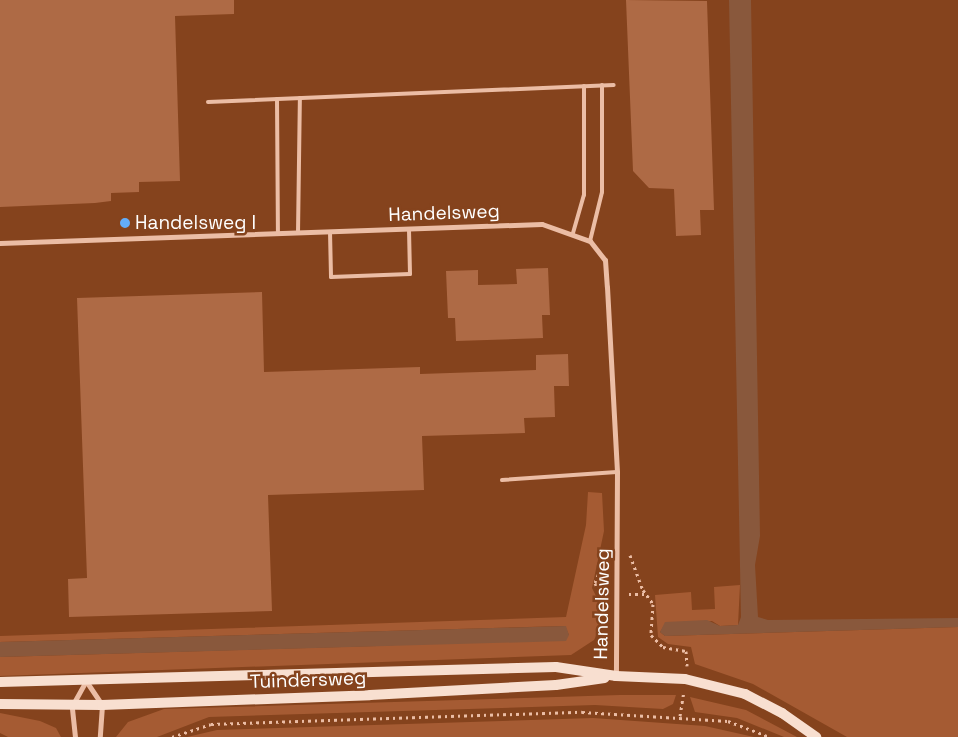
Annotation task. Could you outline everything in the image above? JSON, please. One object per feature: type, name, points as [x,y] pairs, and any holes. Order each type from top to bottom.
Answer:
[{"type":"main road","name":"Tuindersweg","points":[[0,682],[556,667],[616,676],[685,679],[745,694],[782,713],[816,737]]},
{"type":"main road","name":"Tuindersweg","points":[[0,704],[102,705],[556,685],[616,676]]},
{"type":"street","name":"Handelsweg","points":[[0,243],[542,224],[573,233],[590,241],[605,260],[617,472],[616,676]]},
{"type":"street","points":[[75,737],[72,706],[86,681],[102,705],[100,737]]},
{"type":"lane","points":[[590,241],[602,192],[602,85]]},
{"type":"lane","points":[[208,102],[614,85]]},
{"type":"lane","points":[[573,233],[584,195],[584,86]]},
{"type":"lane","points":[[298,233],[300,98]]},
{"type":"lane","points":[[278,99],[278,234]]},
{"type":"lane","points":[[330,232],[331,276],[410,274],[409,229]]},
{"type":"lane","points":[[502,480],[617,472]]},
{"type":"path","name":"Handelsweg","points":[[618,532],[645,594],[653,604],[651,634],[657,643],[686,651]]},
{"type":"path","points":[[172,737],[211,724],[582,712],[728,721],[770,737]]},
{"type":"shaded area","points":[[729,0],[751,0],[760,536],[755,565],[758,617],[768,620],[958,618],[958,627],[665,636],[660,632],[665,622],[707,620],[720,626],[738,625],[741,617]]},
{"type":"shaded area","points":[[588,492],[602,493],[604,531],[592,588],[596,596],[605,597],[600,628],[594,640],[571,655],[0,676],[0,657],[377,646],[569,635],[565,626],[0,642],[0,636],[566,617],[586,525]]},
{"type":"shaded area","points":[[740,585],[738,625],[720,626],[712,621],[664,626],[660,632],[665,636],[958,627],[958,737],[847,737],[753,684],[695,664],[691,647],[668,644],[658,637],[655,595],[691,592],[692,610],[715,609],[714,587]]},
{"type":"shaded area","points":[[566,626],[569,635],[566,641],[0,657],[0,642]]},
{"type":"shaded area","points":[[620,695],[676,695],[673,704],[663,709],[595,705],[209,717],[157,737],[116,737],[128,722],[164,709]]},
{"type":"shaded area","points":[[690,697],[746,710],[797,737],[784,737],[737,718],[695,712]]},
{"type":"shaded area","points":[[0,713],[40,721],[56,728],[61,737],[8,737],[0,733]]},
{"type":"shaded area","points":[[593,718],[705,726],[754,737],[187,737],[217,730]]},
{"type":"building","points":[[0,0],[234,0],[234,14],[175,16],[180,181],[139,182],[139,192],[111,193],[111,201],[0,207]]},
{"type":"building","points":[[626,0],[707,1],[714,210],[700,210],[701,235],[676,236],[674,189],[649,188],[633,171]]},
{"type":"building","points":[[548,268],[550,315],[542,315],[543,338],[456,341],[455,318],[448,318],[446,271],[478,270],[478,285],[517,284],[516,269]]},
{"type":"building","points":[[262,292],[264,372],[420,367],[420,374],[536,370],[536,355],[568,354],[569,386],[554,386],[555,417],[524,418],[525,433],[422,436],[424,490],[268,495],[272,611],[69,617],[68,579],[87,578],[77,298]]},
{"type":"place","name":"Handelsweg I","points":[[125,223]]}]
